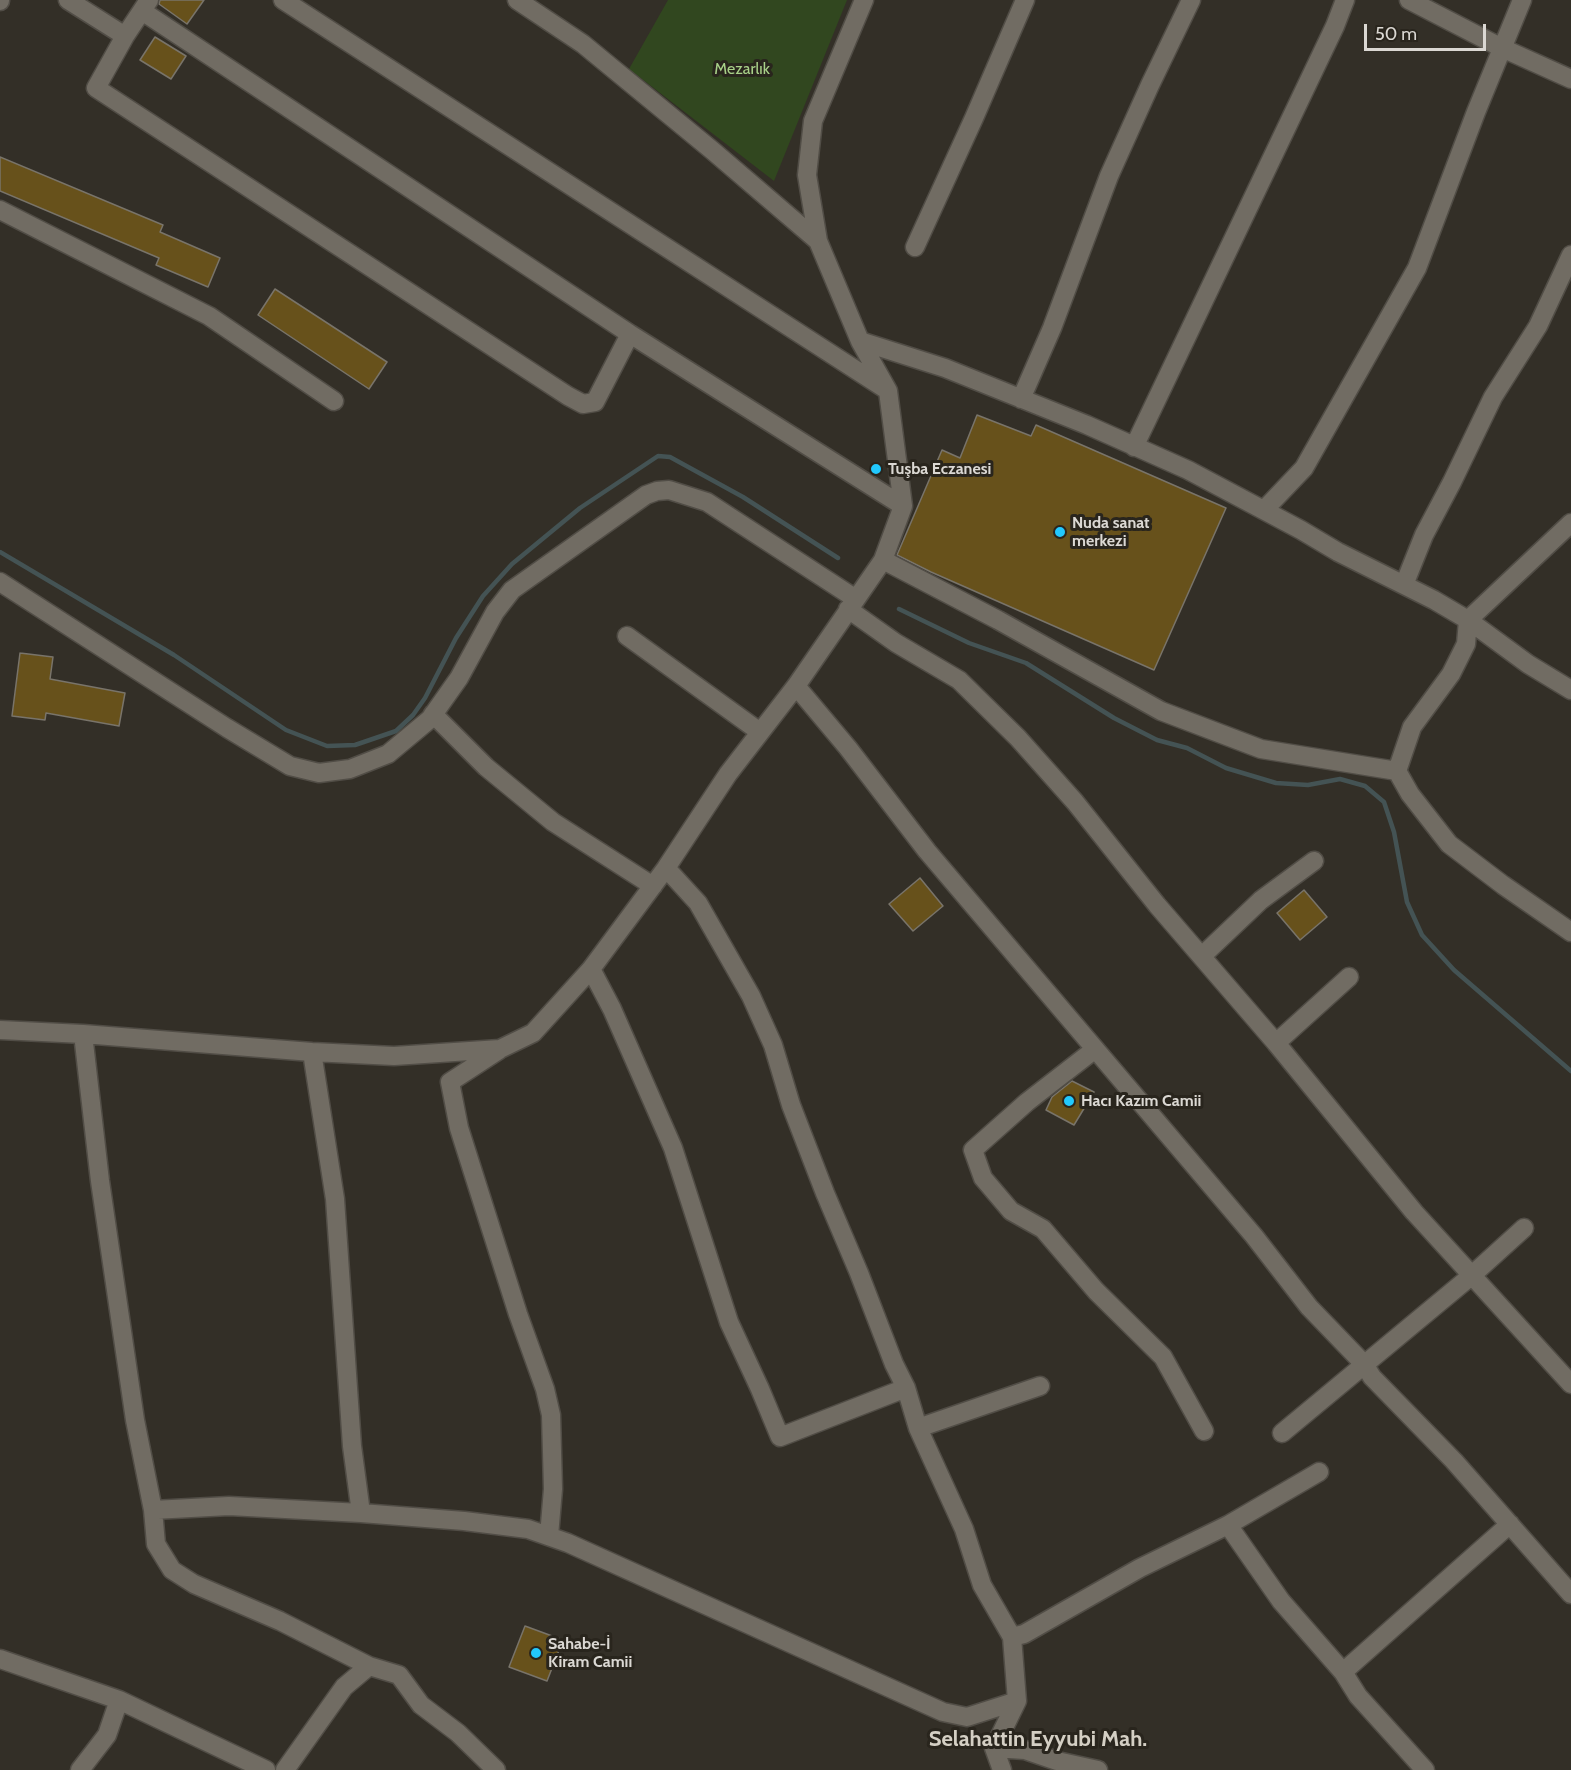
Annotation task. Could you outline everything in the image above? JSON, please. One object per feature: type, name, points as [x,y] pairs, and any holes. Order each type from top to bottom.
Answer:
[{"type":"street","points":[[68,0],[125,36]]},
{"type":"street","points":[[283,0],[888,391]]},
{"type":"street","points":[[517,0],[591,51],[818,241]]},
{"type":"street","points":[[549,1536],[553,1489],[551,1415],[545,1389],[518,1314],[459,1128],[450,1082],[500,1049],[533,1033],[591,969],[666,868],[728,774],[796,686],[883,560],[903,506],[888,391],[860,341],[818,241],[807,175],[813,121],[864,0]]},
{"type":"street","points":[[915,247],[970,128],[1025,0]]},
{"type":"street","points":[[1021,399],[1052,328],[1109,176],[1191,0]]},
{"type":"street","points":[[1134,447],[1335,26],[1345,0]]},
{"type":"street","points":[[1409,0],[1502,48],[1571,80]]},
{"type":"street","points":[[1264,510],[1304,468],[1417,268],[1522,0]]},
{"type":"street","points":[[630,334],[595,402],[583,404],[96,88],[125,36],[146,5],[630,334],[903,506]]},
{"type":"street","points":[[0,210],[209,316],[334,401]]},
{"type":"street","points":[[1404,585],[1424,535],[1493,398],[1538,326],[1571,255]]},
{"type":"street","points":[[860,341],[945,368],[1087,424],[1188,470],[1468,620],[1528,664],[1571,690]]},
{"type":"street","points":[[0,582],[290,766],[319,772],[350,769],[388,754],[430,719],[459,678],[495,612],[512,590],[646,495],[669,490],[706,502],[852,604],[896,643],[959,680],[1018,738],[1076,802],[1157,905],[1276,1043],[1414,1212],[1571,1384]]},
{"type":"street","points":[[1571,523],[1468,620],[1466,644],[1451,674],[1412,727],[1397,771],[1410,794],[1449,844],[1571,932]]},
{"type":"street","points":[[883,560],[998,620],[1161,711],[1261,749],[1397,771]]},
{"type":"street","points":[[627,636],[760,732]]},
{"type":"street","points":[[796,686],[848,748],[927,851],[1254,1236],[1309,1308],[1454,1461],[1571,1594]]},
{"type":"street","points":[[433,714],[486,767],[553,822],[653,886]]},
{"type":"street","points":[[1202,956],[1261,900],[1314,861]]},
{"type":"street","points":[[666,868],[698,903],[751,996],[773,1045],[791,1105],[825,1193],[860,1273],[894,1365],[906,1388],[918,1428],[964,1529],[982,1585],[1011,1637],[1017,1701],[994,1748],[1002,1770]]},
{"type":"street","points":[[591,969],[612,1009],[673,1148],[729,1322],[780,1437],[906,1388]]},
{"type":"street","points":[[1276,1043],[1349,977]]},
{"type":"street","points":[[0,1030],[394,1056],[500,1049]]},
{"type":"street","points":[[83,1034],[100,1181],[135,1420],[153,1510],[156,1544],[172,1570],[194,1584],[280,1622],[369,1666],[399,1676],[421,1705],[458,1733],[496,1770]]},
{"type":"street","points":[[1094,1050],[1027,1102],[973,1150],[983,1178],[1011,1211],[1043,1229],[1096,1291],[1163,1357],[1204,1431]]},
{"type":"street","points":[[312,1052],[335,1199],[352,1446],[361,1513]]},
{"type":"street","points":[[1282,1433],[1471,1276],[1524,1228]]},
{"type":"street","points":[[918,1428],[1040,1386]]},
{"type":"street","points":[[1011,1637],[1024,1634],[1140,1568],[1228,1525],[1319,1472]]},
{"type":"street","points":[[153,1510],[229,1506],[361,1513],[528,1529],[588,1552],[943,1713],[967,1717],[1017,1701]]},
{"type":"street","points":[[1343,1672],[1510,1524]]},
{"type":"street","points":[[1228,1525],[1281,1601],[1343,1672],[1358,1696],[1425,1770]]},
{"type":"street","points":[[0,1659],[119,1700],[266,1770]]},
{"type":"street","points":[[285,1770],[344,1687],[369,1666]]},
{"type":"street","points":[[80,1770],[107,1735],[119,1700]]},
{"type":"street","points":[[994,1748],[1025,1750],[1057,1761],[1098,1770]]},
{"type":"green space","name":"Mezarlık","points":[[668,0],[847,0],[774,181],[629,69]]},
{"type":"building","points":[[160,0],[204,0],[187,24],[159,4]]},
{"type":"building","points":[[155,37],[186,56],[171,79],[140,60]]},
{"type":"building","points":[[0,157],[163,225],[160,232],[220,258],[208,287],[156,265],[159,258],[0,191]]},
{"type":"building","points":[[275,289],[387,362],[369,389],[258,315]]},
{"type":"building","name":"Nuda sanat merkezi","points":[[977,415],[1031,436],[1036,425],[1226,508],[1154,670],[897,555],[942,450],[960,458]]},
{"type":"building","points":[[20,653],[53,657],[50,679],[125,693],[119,726],[46,713],[45,720],[12,716]]},
{"type":"building","points":[[920,878],[943,906],[913,931],[889,904]]},
{"type":"building","points":[[1304,890],[1327,917],[1300,940],[1277,913]]},
{"type":"building","name":"Hacı Kazım Camii","points":[[1072,1081],[1094,1092],[1074,1125],[1046,1110],[1052,1097]]},
{"type":"building","name":"Sahabe-İ Kiram Camii","points":[[525,1626],[563,1640],[547,1681],[509,1667]]},
{"type":"waterway","points":[[0,552],[174,655],[286,730],[327,746],[355,745],[396,731],[413,715],[425,698],[456,638],[483,596],[512,564],[580,508],[658,456],[670,457],[743,497],[838,558]]},
{"type":"waterway","points":[[899,609],[969,643],[1026,663],[1114,718],[1157,740],[1187,748],[1226,768],[1276,783],[1308,785],[1340,779],[1365,786],[1384,802],[1394,832],[1407,902],[1422,935],[1454,970],[1571,1071]]},
{"type":"place","name":"Tuşba Eczanesi","points":[[876,469]]},
{"type":"place","name":"Nuda sanat merkezi","points":[[1060,532]]},
{"type":"place","name":"Hacı Kazım Camii","points":[[1069,1101]]},
{"type":"place","name":"Sahabe-İ Kiram Camii","points":[[536,1653]]},
{"type":"district","name":"Selahattin Eyyubi Mah.","points":[[1038,1740]]}]
